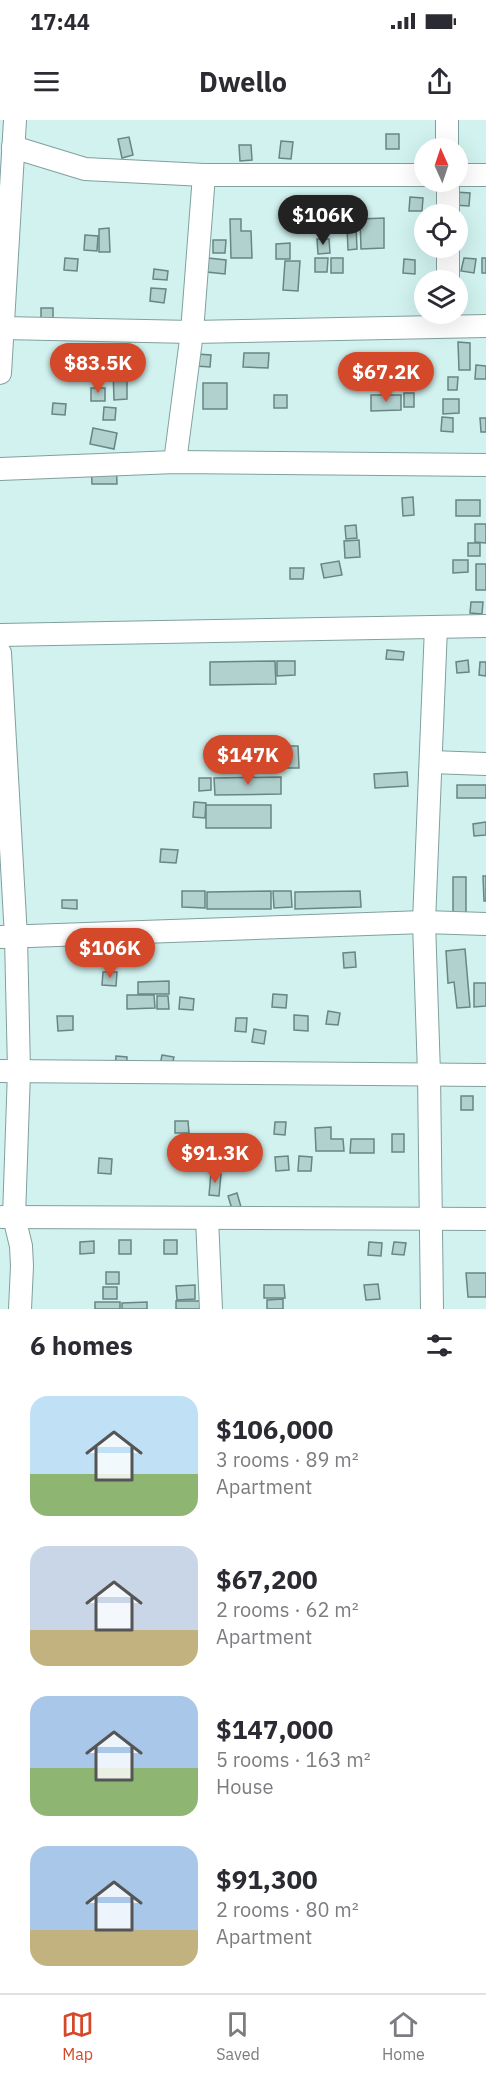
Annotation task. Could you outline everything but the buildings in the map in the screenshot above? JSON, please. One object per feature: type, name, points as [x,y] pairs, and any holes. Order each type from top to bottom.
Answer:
[{"type":"street","points":[[0,373],[15,120]]},
{"type":"street","points":[[447,120],[447,138]]},
{"type":"street","points":[[13,147],[85,169],[204,175],[414,175]]},
{"type":"street","points":[[175,462],[192,332],[204,175]]},
{"type":"street","points":[[468,175],[486,175]]},
{"type":"street","points":[[3,328],[192,332],[414,322]]},
{"type":"street","points":[[468,324],[486,327]]},
{"type":"street","points":[[0,469],[175,462],[486,465]]},
{"type":"street","points":[[432,1309],[429,1074],[424,922],[436,627]]},
{"type":"street","points":[[0,635],[486,627]]},
{"type":"street","points":[[0,653],[10,1071],[7,1217],[21,1246],[20,1309]]},
{"type":"street","points":[[431,762],[486,764]]},
{"type":"street","points":[[8,937],[424,922],[486,924]]},
{"type":"street","points":[[10,1071],[486,1075]]},
{"type":"street","points":[[7,1217],[486,1219]]},
{"type":"street","points":[[207,1218],[211,1309]]}]
